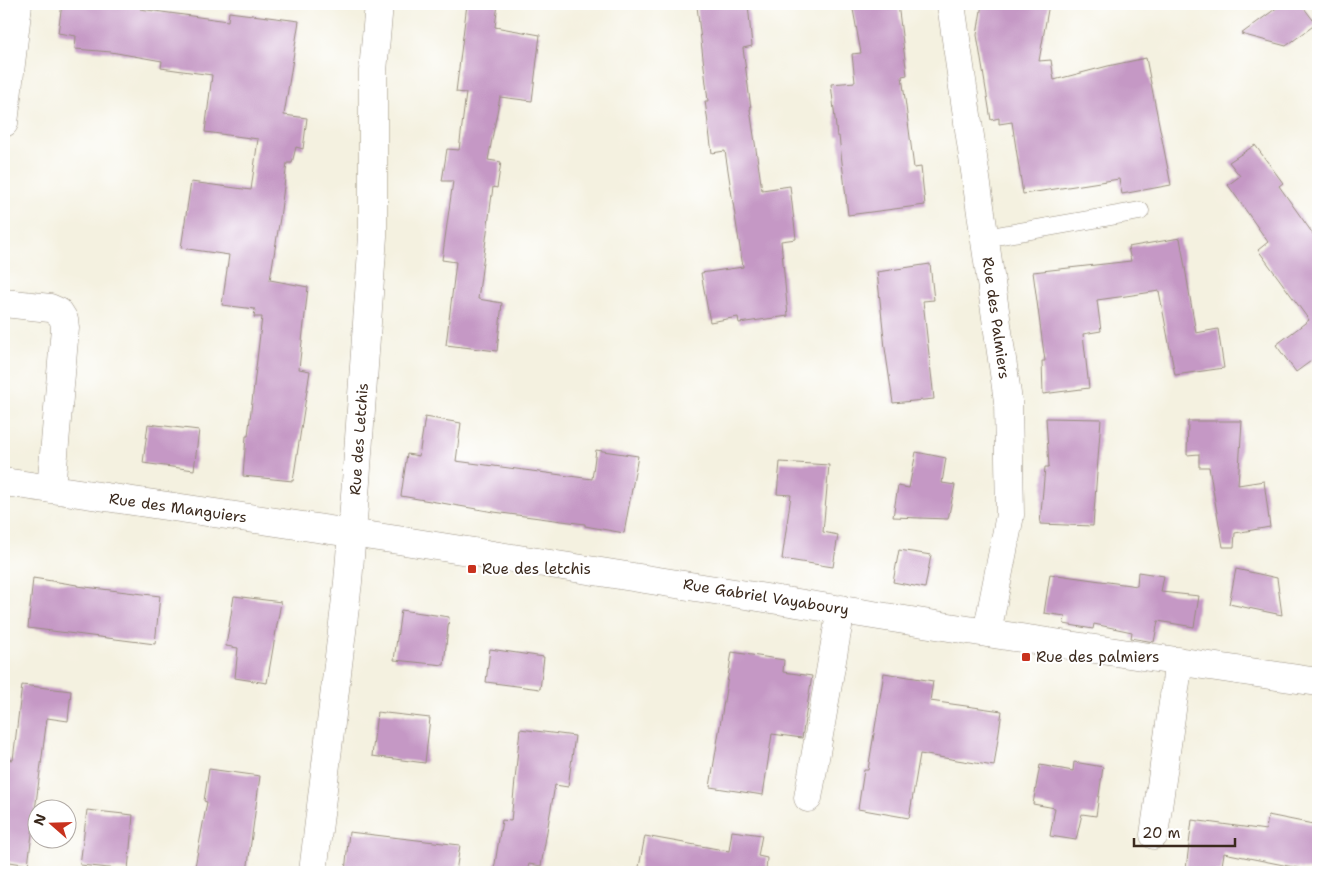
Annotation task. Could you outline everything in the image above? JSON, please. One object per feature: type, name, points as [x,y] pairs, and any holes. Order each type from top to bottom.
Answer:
[{"type":"street","points":[[4,123],[18,4]]},
{"type":"street","name":"Rue des Letchis","points":[[313,872],[348,582],[352,533],[373,236],[373,71],[379,4]]},
{"type":"street","name":"Rue des Palmiers","points":[[951,4],[1008,401],[1010,515],[987,633]]},
{"type":"street","points":[[4,303],[50,308],[59,312],[64,320],[65,328],[51,489]]},
{"type":"street","name":"Rue des Manguiers","points":[[4,482],[352,533]]},
{"type":"street","name":"Rue Gabriel Vayaboury","points":[[352,533],[987,633],[1318,682]]},
{"type":"street","points":[[808,798],[841,609]]},
{"type":"street","points":[[1154,835],[1179,661]]},
{"type":"lane","points":[[985,238],[1140,210]]},
{"type":"building","points":[[62,4],[141,4],[140,9],[228,21],[229,12],[299,21],[284,115],[307,118],[303,149],[296,147],[292,163],[287,163],[270,280],[308,287],[299,369],[310,371],[293,481],[243,476],[246,436],[248,436],[262,317],[254,317],[255,309],[222,305],[229,255],[181,248],[191,182],[251,190],[258,139],[205,132],[212,75],[161,68],[162,61],[111,52],[75,49],[76,36],[58,33]]},
{"type":"building","points":[[467,4],[498,4],[495,27],[540,35],[532,101],[500,97],[488,160],[501,162],[497,188],[493,187],[478,299],[502,303],[497,351],[446,345],[456,262],[442,260],[453,181],[442,181],[447,149],[459,150],[466,93],[456,92]]},
{"type":"building","points":[[748,4],[752,46],[743,48],[762,190],[790,186],[796,239],[781,241],[788,316],[739,323],[738,317],[710,322],[701,273],[743,267],[725,151],[712,153],[705,101],[708,101],[697,6]]},
{"type":"building","points":[[852,4],[898,4],[907,75],[902,76],[914,168],[921,167],[925,205],[848,215],[831,84],[855,82],[852,54],[861,53]]},
{"type":"building","points":[[982,4],[1049,4],[1039,61],[1051,60],[1054,80],[1146,58],[1171,185],[1122,194],[1119,179],[1023,194],[1012,122],[999,124],[999,118],[991,120],[977,35]]},
{"type":"building","points":[[1282,4],[1301,4],[1316,24],[1286,46],[1241,34]]},
{"type":"building","points":[[1255,145],[1283,183],[1279,186],[1318,241],[1318,356],[1296,372],[1276,345],[1309,320],[1258,250],[1268,242],[1228,185],[1240,176],[1229,162]]},
{"type":"building","points":[[1180,238],[1196,333],[1218,329],[1224,368],[1175,375],[1159,291],[1097,300],[1101,331],[1083,334],[1089,388],[1043,394],[1042,361],[1045,361],[1033,272],[1131,261],[1128,247]]},
{"type":"building","points":[[930,264],[934,300],[923,301],[934,399],[893,403],[877,272]]},
{"type":"building","points":[[425,417],[461,423],[456,461],[592,479],[596,450],[638,456],[624,533],[585,526],[585,524],[494,512],[401,496],[407,454],[419,456]]},
{"type":"building","points":[[1046,418],[1101,419],[1093,526],[1040,524],[1045,467],[1049,467]]},
{"type":"building","points":[[1188,421],[1242,421],[1238,485],[1264,481],[1270,527],[1235,533],[1234,547],[1223,547],[1209,467],[1199,467],[1199,454],[1187,455]]},
{"type":"building","points":[[148,424],[199,430],[194,470],[143,463]]},
{"type":"building","points":[[916,452],[946,458],[942,483],[955,485],[948,519],[893,517],[898,486],[909,488]]},
{"type":"building","points":[[780,462],[829,465],[823,532],[838,535],[833,567],[782,559],[791,495],[777,494]]},
{"type":"building","points":[[899,550],[931,555],[925,588],[893,582]]},
{"type":"building","points":[[1236,569],[1277,578],[1282,615],[1229,604]]},
{"type":"building","points":[[1138,572],[1164,576],[1161,592],[1199,596],[1194,627],[1158,621],[1154,642],[1131,638],[1132,632],[1094,624],[1093,629],[1064,624],[1065,616],[1044,613],[1050,574],[1137,586]]},
{"type":"building","points":[[33,578],[77,586],[160,596],[155,644],[28,628]]},
{"type":"building","points":[[234,596],[281,602],[267,683],[235,678],[238,648],[226,646]]},
{"type":"building","points":[[401,610],[449,617],[444,665],[394,660]]},
{"type":"building","points":[[490,649],[544,657],[540,689],[486,682]]},
{"type":"building","points":[[732,652],[784,660],[783,672],[812,676],[802,738],[772,734],[763,795],[710,787]]},
{"type":"building","points":[[884,673],[933,681],[930,701],[1002,711],[994,766],[920,754],[909,818],[858,809],[864,770],[868,770]]},
{"type":"building","points":[[22,685],[71,691],[68,721],[47,718],[37,798],[28,798],[28,848],[30,848],[28,865],[4,861],[4,759],[13,760]]},
{"type":"building","points":[[377,712],[430,718],[425,763],[372,756]]},
{"type":"building","points":[[520,729],[575,736],[568,787],[555,785],[541,866],[529,864],[527,872],[509,872],[494,870],[502,820],[511,821]]},
{"type":"building","points":[[1074,762],[1103,767],[1096,816],[1082,814],[1076,840],[1050,836],[1055,808],[1033,804],[1040,765],[1073,771]]},
{"type":"building","points":[[209,769],[260,776],[247,872],[194,872],[207,802],[204,801]]},
{"type":"building","points":[[87,810],[133,815],[128,870],[80,865]]},
{"type":"building","points":[[1268,815],[1318,825],[1318,872],[1224,853],[1221,872],[1186,869],[1192,820],[1266,830]]},
{"type":"building","points":[[732,831],[762,835],[758,856],[767,858],[766,872],[638,872],[645,836],[729,851]]},
{"type":"building","points":[[349,832],[460,845],[456,872],[345,872]]},
{"type":"place","name":"Rue des letchis","points":[[472,569]]},
{"type":"place","name":"Rue des palmiers","points":[[1026,657]]}]
